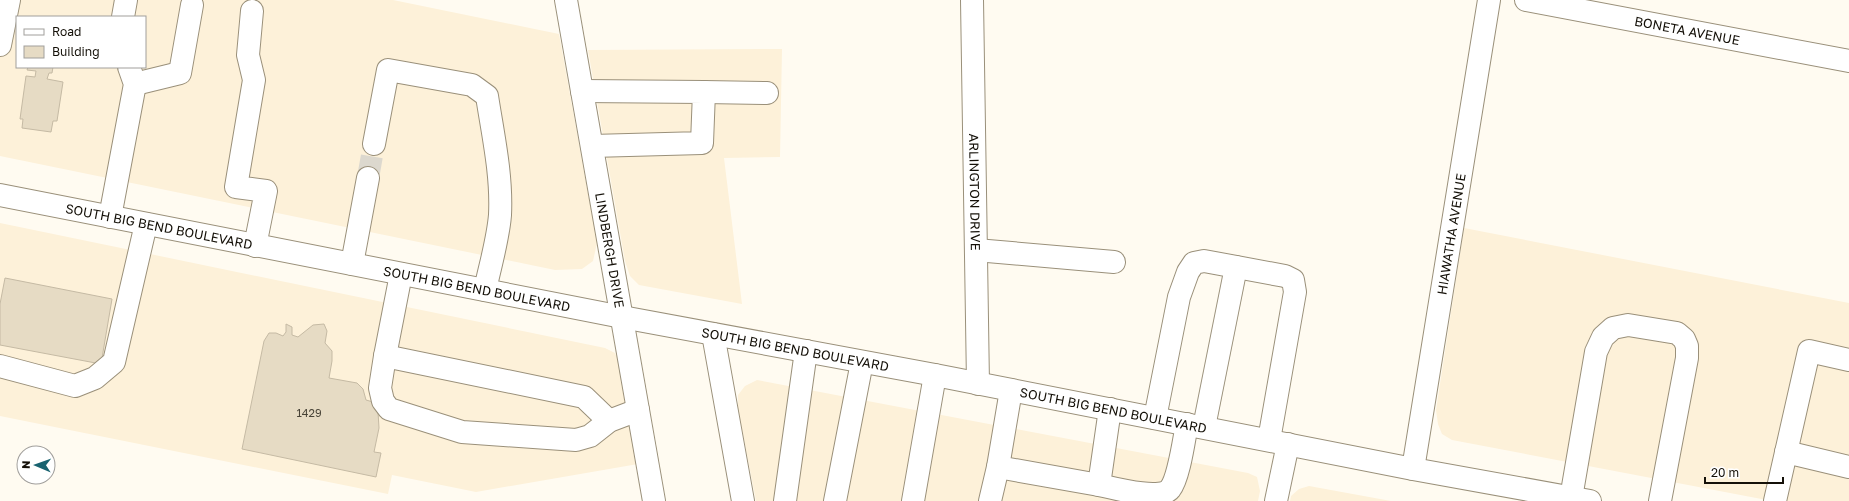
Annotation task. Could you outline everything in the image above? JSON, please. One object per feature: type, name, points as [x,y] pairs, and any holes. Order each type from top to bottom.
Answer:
[{"type":"street","points":[[0,45],[9,0]]},
{"type":"street","points":[[123,16],[126,0]]},
{"type":"street","name":"LINDBERGH DRIVE","points":[[566,0],[654,501]]},
{"type":"street","name":"ARLINGTON DRIVE","points":[[972,0],[978,384]]},
{"type":"street","name":"HIAWATHA AVENUE","points":[[1413,469],[1489,0]]},
{"type":"street","name":"BONETA AVENUE","points":[[1526,0],[1849,61]]},
{"type":"street","points":[[110,217],[132,75],[180,73],[192,5]]},
{"type":"street","points":[[252,11],[248,55],[254,80],[236,186],[266,191],[255,246]]},
{"type":"street","points":[[374,144],[388,70],[472,85],[487,96],[499,173],[500,216],[485,290]]},
{"type":"street","points":[[582,92],[767,93]]},
{"type":"street","points":[[592,146],[702,143],[704,92]]},
{"type":"street","points":[[352,264],[368,178]]},
{"type":"street","name":"SOUTH BIG BEND BOULEVARD","points":[[0,195],[622,317],[935,375],[1413,469],[1580,499]]},
{"type":"street","points":[[0,366],[75,386],[95,378],[114,362],[146,224]]},
{"type":"street","points":[[976,250],[1114,262]]},
{"type":"street","points":[[1156,418],[1179,297],[1188,272],[1194,263],[1204,261],[1285,276],[1293,280],[1295,292],[1279,442],[1276,501]]},
{"type":"street","points":[[998,467],[1146,494],[1161,495],[1170,490],[1195,426],[1236,267]]},
{"type":"street","points":[[401,274],[385,356],[380,394],[389,409],[454,429],[481,434],[576,440],[590,436],[609,421],[638,410]]},
{"type":"street","points":[[1580,499],[1586,405],[1597,346],[1603,337],[1613,328],[1628,324],[1677,333],[1684,339],[1687,346],[1687,358],[1660,501]]},
{"type":"street","points":[[713,334],[743,501]]},
{"type":"street","points":[[1775,501],[1809,351],[1849,360]]},
{"type":"street","points":[[786,501],[806,352]]},
{"type":"street","points":[[385,356],[584,397],[609,421]]},
{"type":"street","points":[[835,501],[862,362]]},
{"type":"street","points":[[914,501],[935,375]]},
{"type":"street","points":[[990,501],[998,467],[1011,390]]},
{"type":"street","points":[[1099,485],[1110,409]]},
{"type":"street","points":[[1786,452],[1849,467]]},
{"type":"shaded area","points":[[0,0],[393,0],[559,34],[597,243],[593,261],[582,269],[555,270],[0,156]]},
{"type":"shaded area","points":[[782,49],[780,157],[724,158],[742,304],[639,285],[630,276],[625,261],[588,50]]},
{"type":"shaded area","points":[[0,223],[605,348],[615,353],[620,364],[638,464],[476,492],[392,475],[388,494],[0,416]]},
{"type":"shaded area","points":[[1464,228],[1849,303],[1849,501],[1772,501],[1452,440],[1442,434],[1438,424],[1436,410]]},
{"type":"shaded area","points":[[757,380],[1248,473],[1257,477],[1260,491],[1258,501],[756,501],[738,409],[738,395],[745,386]]},
{"type":"shaded area","points":[[1309,486],[1391,501],[1290,501],[1291,496],[1299,489]]},
{"type":"building","points":[[28,68],[53,68],[52,73],[49,73],[47,79],[63,82],[57,121],[53,121],[51,132],[22,128],[23,119],[20,119],[26,76],[35,77],[36,71],[27,70]]},
{"type":"building","points":[[5,278],[112,299],[101,364],[0,345],[0,304]]},
{"type":"building","points":[[286,324],[292,327],[292,335],[298,337],[313,325],[324,324],[327,331],[325,343],[332,351],[329,378],[357,383],[363,389],[366,400],[373,402],[378,412],[379,428],[374,452],[381,453],[376,477],[242,449],[264,341],[269,333],[276,333],[283,336],[286,332]]},
{"type":"tunnel","points":[[368,178],[374,144]]}]
